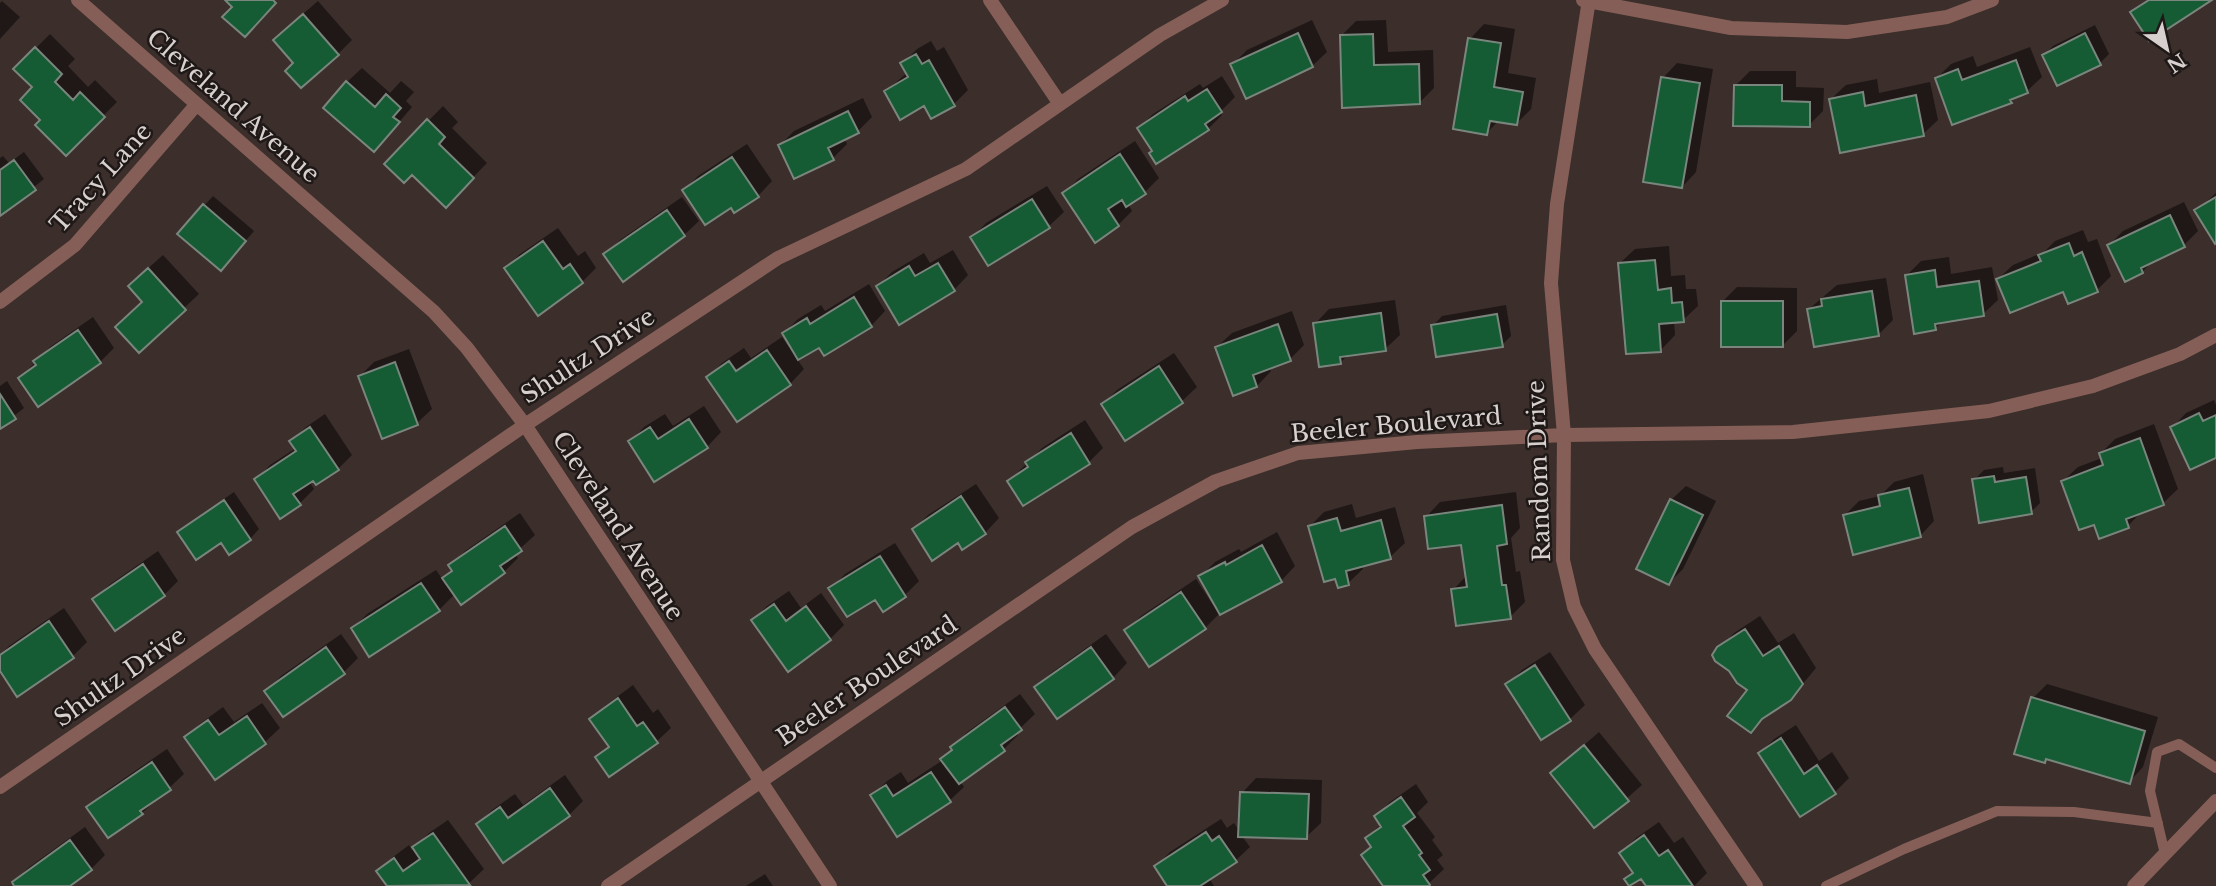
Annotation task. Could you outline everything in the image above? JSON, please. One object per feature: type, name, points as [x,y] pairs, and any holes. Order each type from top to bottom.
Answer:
[{"type":"street","name":"Cleveland Avenue","points":[[78,0],[434,312],[467,348],[525,425],[830,886]]},
{"type":"street","points":[[990,0],[1060,104]]},
{"type":"street","name":"Shultz Drive","points":[[0,787],[525,425],[778,258],[966,169],[1160,35],[1222,0]]},
{"type":"street","points":[[1587,0],[1731,28],[1847,32],[1947,17],[1992,0]]},
{"type":"street","name":"Random Drive","points":[[1587,0],[1557,204],[1550,283],[1564,435],[1563,560],[1574,607],[1595,649],[1756,886]]},
{"type":"street","name":"Tracy Lane","points":[[0,302],[75,245],[197,104]]},
{"type":"street","name":"Beeler Boulevard","points":[[608,886],[1132,527],[1216,481],[1298,453],[1417,442],[1564,435],[1793,432],[1989,411],[2093,386],[2180,354],[2216,335]]},
{"type":"street","points":[[2134,886],[2216,801]]},
{"type":"lane","points":[[2165,854],[2150,791],[2157,752],[2179,744],[2216,768]]},
{"type":"lane","points":[[1826,886],[1904,849],[1997,811],[2074,812],[2158,823]]},
{"type":"building","points":[[225,0],[273,0],[276,3],[245,37],[222,17],[232,7]]},
{"type":"building","points":[[2149,0],[2212,0],[2149,41],[2130,12]]},
{"type":"building","points":[[303,14],[339,55],[301,88],[285,71],[293,63],[273,40]]},
{"type":"building","points":[[1298,33],[1313,67],[1246,99],[1230,64]]},
{"type":"building","points":[[2085,33],[2101,65],[2057,86],[2042,55]]},
{"type":"building","points":[[1373,34],[1374,65],[1419,64],[1420,104],[1342,108],[1340,35]]},
{"type":"building","points":[[1468,38],[1501,43],[1494,87],[1523,92],[1517,125],[1490,121],[1487,135],[1453,129]]},
{"type":"building","points":[[35,47],[62,74],[55,82],[73,100],[80,92],[105,117],[66,156],[35,125],[40,120],[20,100],[32,87],[13,69]]},
{"type":"building","points":[[916,54],[922,64],[929,60],[955,106],[931,119],[924,106],[900,120],[884,91],[908,77],[900,63]]},
{"type":"building","points":[[2016,60],[2028,93],[2010,100],[2012,103],[1952,125],[1935,78],[1958,69],[1962,80]]},
{"type":"building","points":[[1661,77],[1700,83],[1682,188],[1643,182]]},
{"type":"building","points":[[346,81],[375,107],[386,94],[401,108],[393,117],[400,122],[374,152],[323,108]]},
{"type":"building","points":[[1734,85],[1782,85],[1782,101],[1810,102],[1810,127],[1733,126]]},
{"type":"building","points":[[1207,89],[1222,112],[1205,124],[1209,130],[1156,164],[1149,153],[1152,151],[1137,128],[1185,96],[1188,101]]},
{"type":"building","points":[[1863,92],[1865,106],[1916,95],[1924,136],[1840,153],[1829,99]]},
{"type":"building","points":[[848,111],[859,133],[828,148],[834,160],[794,179],[778,145]]},
{"type":"building","points":[[427,119],[445,137],[439,144],[474,178],[446,208],[412,175],[404,183],[384,164]]},
{"type":"building","points":[[1120,154],[1146,194],[1126,207],[1122,200],[1108,209],[1119,226],[1095,243],[1062,193]]},
{"type":"building","points":[[732,157],[759,197],[734,213],[731,208],[705,225],[682,190]]},
{"type":"building","points":[[14,160],[36,190],[0,216],[0,170]]},
{"type":"building","points":[[2216,197],[2216,243],[2215,244],[2194,210]]},
{"type":"building","points":[[1032,199],[1050,228],[988,266],[970,237]]},
{"type":"building","points":[[203,204],[246,241],[221,271],[177,234]]},
{"type":"building","points":[[667,210],[685,236],[623,282],[603,254]]},
{"type":"building","points":[[2170,215],[2185,247],[2141,268],[2143,273],[2125,282],[2107,245]]},
{"type":"building","points":[[543,241],[563,269],[570,264],[583,283],[538,316],[504,268]]},
{"type":"building","points":[[2069,243],[2074,256],[2082,252],[2098,292],[2068,304],[2063,292],[2010,313],[1996,279],[2041,261],[2038,255]]},
{"type":"building","points":[[1655,260],[1658,290],[1671,288],[1672,303],[1682,302],[1684,322],[1659,324],[1661,352],[1626,354],[1618,263]]},
{"type":"building","points":[[938,263],[955,291],[899,325],[876,286],[909,266],[915,276]]},
{"type":"building","points":[[148,268],[186,310],[139,353],[115,327],[142,302],[128,286]]},
{"type":"building","points":[[1935,270],[1937,287],[1979,281],[1984,316],[1935,324],[1936,330],[1914,334],[1905,275]]},
{"type":"building","points":[[1872,291],[1879,336],[1814,347],[1807,309],[1822,306],[1821,299]]},
{"type":"building","points":[[854,297],[872,327],[824,356],[819,348],[798,360],[782,333],[807,318],[810,324]]},
{"type":"building","points":[[1721,301],[1783,301],[1783,347],[1721,347]]},
{"type":"building","points":[[1381,313],[1386,351],[1340,357],[1341,364],[1319,367],[1313,323]]},
{"type":"building","points":[[1497,314],[1503,347],[1436,357],[1431,325]]},
{"type":"building","points":[[1278,324],[1291,361],[1253,375],[1257,387],[1233,396],[1215,347]]},
{"type":"building","points":[[78,330],[101,363],[38,407],[18,378],[36,365],[33,361]]},
{"type":"building","points":[[767,350],[791,385],[737,422],[706,377],[729,361],[736,371]]},
{"type":"building","points":[[395,362],[418,425],[382,439],[358,376]]},
{"type":"building","points":[[1159,366],[1183,403],[1125,441],[1101,404]]},
{"type":"building","points":[[0,394],[16,419],[0,429]]},
{"type":"building","points":[[2199,413],[2203,421],[2216,415],[2216,458],[2190,470],[2170,427]]},
{"type":"building","points":[[689,419],[708,448],[654,482],[628,441],[650,427],[658,439]]},
{"type":"building","points":[[310,427],[339,470],[316,485],[313,481],[293,494],[301,505],[280,519],[254,479],[296,451],[289,441]]},
{"type":"building","points":[[1071,433],[1090,464],[1023,506],[1007,481],[1028,467],[1025,462]]},
{"type":"building","points":[[2140,438],[2164,505],[2126,519],[2129,528],[2099,539],[2094,525],[2079,530],[2061,481],[2103,465],[2099,453]]},
{"type":"building","points":[[1994,476],[1995,482],[2026,477],[2032,514],[1979,523],[1972,479]]},
{"type":"building","points":[[1909,488],[1921,537],[1853,555],[1843,515],[1880,506],[1878,495]]},
{"type":"building","points":[[961,496],[986,534],[962,550],[958,543],[932,561],[912,529]]},
{"type":"building","points":[[1670,499],[1703,515],[1669,585],[1636,569]]},
{"type":"building","points":[[224,500],[251,540],[229,555],[221,543],[196,560],[177,532]]},
{"type":"building","points":[[1502,505],[1507,544],[1497,546],[1502,585],[1506,585],[1511,619],[1456,626],[1451,589],[1467,587],[1461,545],[1428,549],[1424,516]]},
{"type":"building","points":[[1337,518],[1341,531],[1381,520],[1391,559],[1346,571],[1349,585],[1338,588],[1335,579],[1324,582],[1308,526]]},
{"type":"building","points":[[505,526],[522,551],[500,566],[505,573],[461,605],[442,578],[452,571],[448,565]]},
{"type":"building","points":[[1262,545],[1282,582],[1220,615],[1198,576],[1225,562],[1226,565]]},
{"type":"building","points":[[880,556],[906,597],[883,612],[875,600],[847,617],[828,588]]},
{"type":"building","points":[[143,564],[165,596],[115,631],[92,599]]},
{"type":"building","points":[[421,583],[440,611],[369,657],[351,628]]},
{"type":"building","points":[[1181,592],[1206,629],[1149,667],[1124,630]]},
{"type":"building","points":[[774,604],[786,621],[806,606],[831,640],[788,672],[751,620]]},
{"type":"building","points":[[49,621],[74,658],[17,697],[0,671],[0,655]]},
{"type":"building","points":[[1745,629],[1763,656],[1779,646],[1803,684],[1791,700],[1762,719],[1751,733],[1727,716],[1747,690],[1715,661],[1712,655],[1717,647]]},
{"type":"building","points":[[326,647],[345,674],[283,717],[264,691]]},
{"type":"building","points":[[1091,647],[1114,679],[1057,719],[1034,687]]},
{"type":"building","points":[[1535,665],[1571,721],[1541,740],[1505,684]]},
{"type":"building","points":[[2031,697],[2145,731],[2130,784],[2046,759],[2045,763],[2014,754]]},
{"type":"building","points":[[618,698],[637,726],[643,722],[658,743],[609,777],[595,757],[609,747],[589,719]]},
{"type":"building","points":[[1005,707],[1022,730],[1001,745],[1005,751],[959,784],[940,759],[952,750],[950,747]]},
{"type":"building","points":[[247,716],[266,744],[215,780],[184,737],[208,720],[219,735]]},
{"type":"building","points":[[1781,738],[1804,774],[1817,765],[1836,794],[1800,817],[1758,753]]},
{"type":"building","points":[[1584,745],[1629,801],[1594,828],[1550,773]]},
{"type":"building","points":[[152,762],[171,790],[140,811],[143,814],[108,838],[86,807]]},
{"type":"building","points":[[931,772],[951,802],[897,837],[870,795],[886,785],[893,796]]},
{"type":"building","points":[[550,788],[570,816],[503,863],[476,824],[500,807],[508,818]]},
{"type":"building","points":[[1240,792],[1309,794],[1307,839],[1238,837]]},
{"type":"building","points":[[1401,797],[1415,817],[1403,826],[1430,870],[1423,875],[1429,886],[1383,886],[1361,855],[1371,847],[1365,838],[1381,827],[1374,816]]},
{"type":"building","points":[[1206,832],[1212,841],[1219,836],[1237,862],[1200,886],[1167,886],[1154,866]]},
{"type":"building","points":[[433,833],[470,885],[387,886],[376,871],[394,858],[403,871],[420,859],[412,847]]},
{"type":"building","points":[[1644,835],[1659,856],[1668,850],[1693,886],[1646,886],[1641,879],[1629,886],[1624,879],[1633,873],[1619,853]]},
{"type":"building","points":[[70,840],[92,870],[70,886],[14,886],[12,882]]}]
